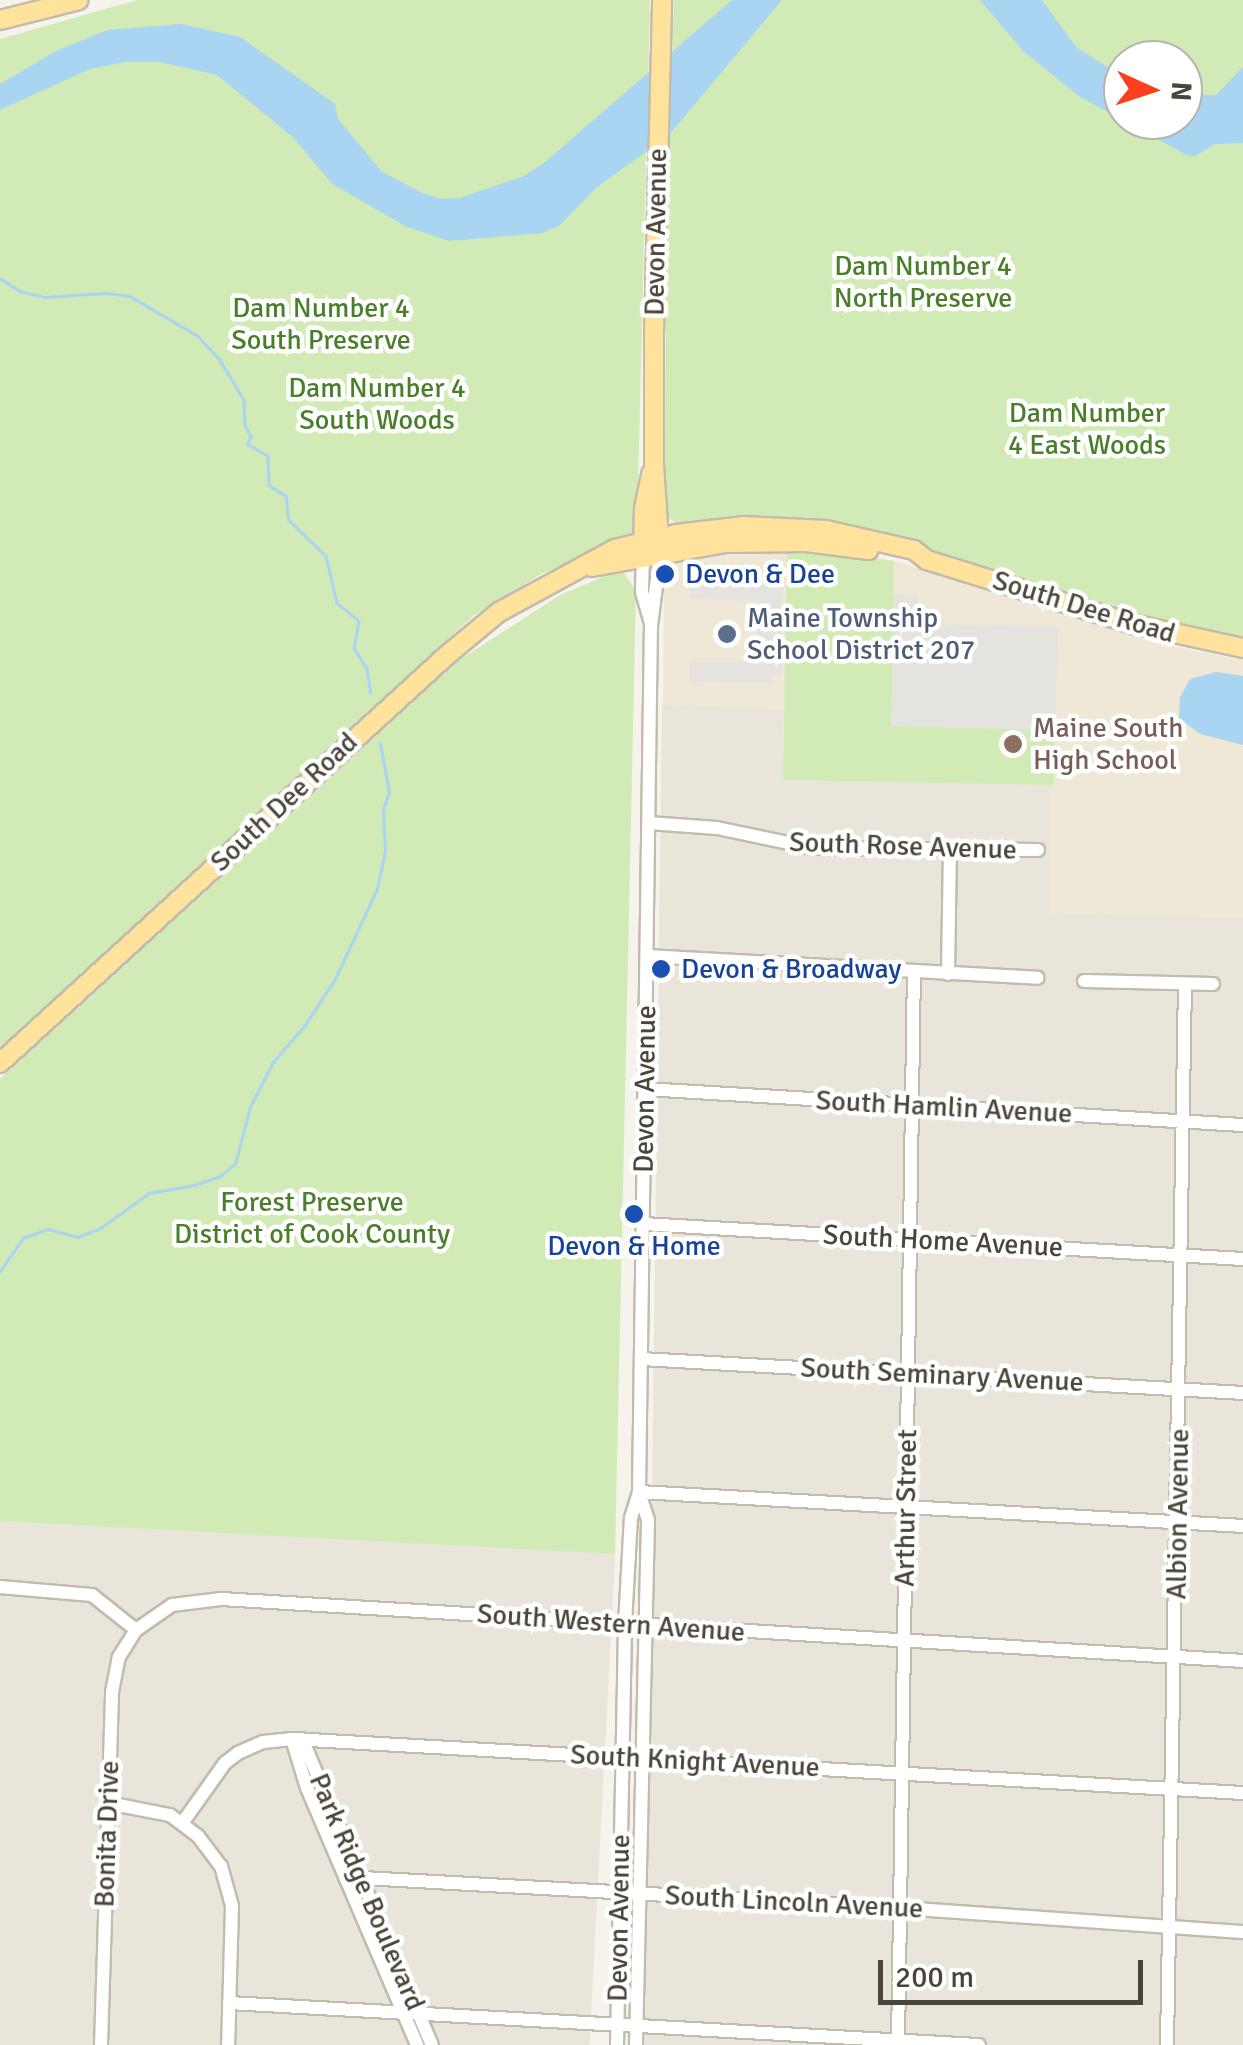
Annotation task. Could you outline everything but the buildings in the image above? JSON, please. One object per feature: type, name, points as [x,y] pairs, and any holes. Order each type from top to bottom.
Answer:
[{"type":"main road","name":"Devon Avenue","points":[[651,548],[662,0]]},
{"type":"main road","points":[[0,20],[65,1]]},
{"type":"main road","name":"South Dee Road","points":[[0,1063],[374,719],[499,612],[586,568],[651,548],[770,541],[850,546],[910,560],[927,560],[1134,624],[1243,648]]},
{"type":"street","name":"Devon Avenue","points":[[618,2045],[625,1624],[630,1518],[639,1492],[651,548]]},
{"type":"street","name":"South Rose Avenue","points":[[649,824],[717,828],[813,848],[1038,850]]},
{"type":"street","points":[[948,974],[950,848]]},
{"type":"street","points":[[647,956],[1037,978]]},
{"type":"street","name":"Arthur Street","points":[[898,2042],[914,972]]},
{"type":"street","points":[[1084,980],[1213,984]]},
{"type":"street","name":"Albion Avenue","points":[[1168,2045],[1185,984]]},
{"type":"street","name":"South Hamlin Avenue","points":[[645,1089],[1243,1124]]},
{"type":"street","name":"South Home Avenue","points":[[643,1224],[1243,1259]]},
{"type":"street","name":"South Seminary Avenue","points":[[641,1359],[1243,1393]]},
{"type":"street","name":"Devon Avenue","points":[[636,2045],[648,1520],[639,1492]]},
{"type":"street","points":[[639,1492],[1243,1526]]},
{"type":"street","points":[[0,1587],[92,1595],[136,1630]]},
{"type":"street","name":"South Western Avenue","points":[[136,1630],[172,1606],[221,1599],[1243,1661]]},
{"type":"street","name":"Bonita Drive","points":[[101,2045],[114,1674],[136,1630]]},
{"type":"street","name":"South Knight Avenue","points":[[183,1822],[225,1763],[238,1753],[263,1742],[297,1739],[1243,1793]]},
{"type":"street","name":"Park Ridge Boulevard","points":[[297,1739],[345,1877],[416,2045]]},
{"type":"street","name":"Park Ridge Boulevard","points":[[297,1739],[432,2045]]},
{"type":"street","points":[[108,1803],[158,1810],[183,1822],[215,1856],[230,1892],[228,2045]]},
{"type":"street","name":"South Lincoln Avenue","points":[[345,1877],[1170,1924],[1243,1932]]},
{"type":"street","points":[[229,2003],[978,2045]]},
{"type":"shaded area","name":"Maine South High School","points":[[743,549],[863,555],[899,562],[1156,643],[1243,660],[1243,917],[1050,913],[1050,785],[783,780],[784,709],[663,704],[664,565],[674,557]]},
{"type":"shaded area","points":[[691,576],[708,577],[709,583],[783,585],[782,675],[772,675],[771,683],[690,682],[690,662],[758,662],[759,601],[690,599]]},
{"type":"shaded area","points":[[894,595],[918,596],[918,624],[1058,626],[1055,730],[891,726]]},
{"type":"shaded area","points":[[662,704],[784,709],[783,780],[1051,784],[1050,913],[1243,917],[1243,2045],[645,2045]]},
{"type":"shaded area","points":[[0,1521],[615,1553],[589,2045],[0,2045]]},
{"type":"green space","name":"Dam Number 4 South Woods","points":[[137,0],[650,0],[637,527],[632,536],[541,574],[473,616],[0,1049],[0,39]]},
{"type":"green space","name":"Dam Number 4 North Preserve","points":[[674,0],[1243,0],[1243,637],[1160,620],[919,546],[680,526],[665,509],[666,230]]},
{"type":"green space","points":[[787,548],[894,561],[892,726],[1055,730],[1054,785],[783,780]]},
{"type":"green space","name":"Forest Preserve District of Cook County","points":[[624,573],[636,591],[615,1554],[0,1521],[0,1079],[458,661],[560,595],[610,574]]},
{"type":"water","points":[[732,0],[782,0],[669,135],[597,187],[560,225],[543,233],[449,241],[405,226],[331,183],[294,138],[217,75],[160,62],[125,62],[90,69],[0,110],[0,84],[56,51],[107,30],[181,24],[240,37],[335,104],[338,119],[381,171],[420,192],[441,199],[460,198],[524,176],[544,163]]},
{"type":"water","points":[[980,0],[1042,0],[1076,47],[1103,64],[1103,109],[1080,97],[1023,51]]},
{"type":"water","points":[[1243,67],[1243,143],[1215,144],[1195,156],[1159,140],[1203,140],[1203,95],[1216,95]]},
{"type":"water","points":[[1216,672],[1243,676],[1243,745],[1200,734],[1179,718],[1180,697],[1190,679]]},
{"type":"waterway","points":[[0,278],[20,291],[44,297],[106,293],[130,296],[198,336],[220,360],[244,400],[245,425],[251,436],[248,444],[268,456],[269,485],[286,496],[289,520],[326,556],[337,603],[359,621],[354,648],[367,669],[371,693]]},
{"type":"waterway","points":[[0,1271],[23,1238],[48,1229],[77,1237],[99,1229],[149,1193],[195,1185],[220,1176],[235,1164],[250,1107],[273,1062],[305,1025],[335,979],[377,889],[385,852],[383,810],[389,792],[380,744]]},
{"type":"place","name":"Devon & Dee","points":[[665,574]]},
{"type":"place","name":"Maine Township School District 207","points":[[727,634]]},
{"type":"place","name":"Maine South High School","points":[[1013,744]]},
{"type":"place","name":"Devon & Broadway","points":[[661,969]]},
{"type":"place","name":"Devon & Home","points":[[634,1214]]},
{"type":"park label","name":"Dam Number 4 South Preserve","points":[[321,324]]},
{"type":"park label","name":"Dam Number 4 East Woods","points":[[1087,429]]}]
